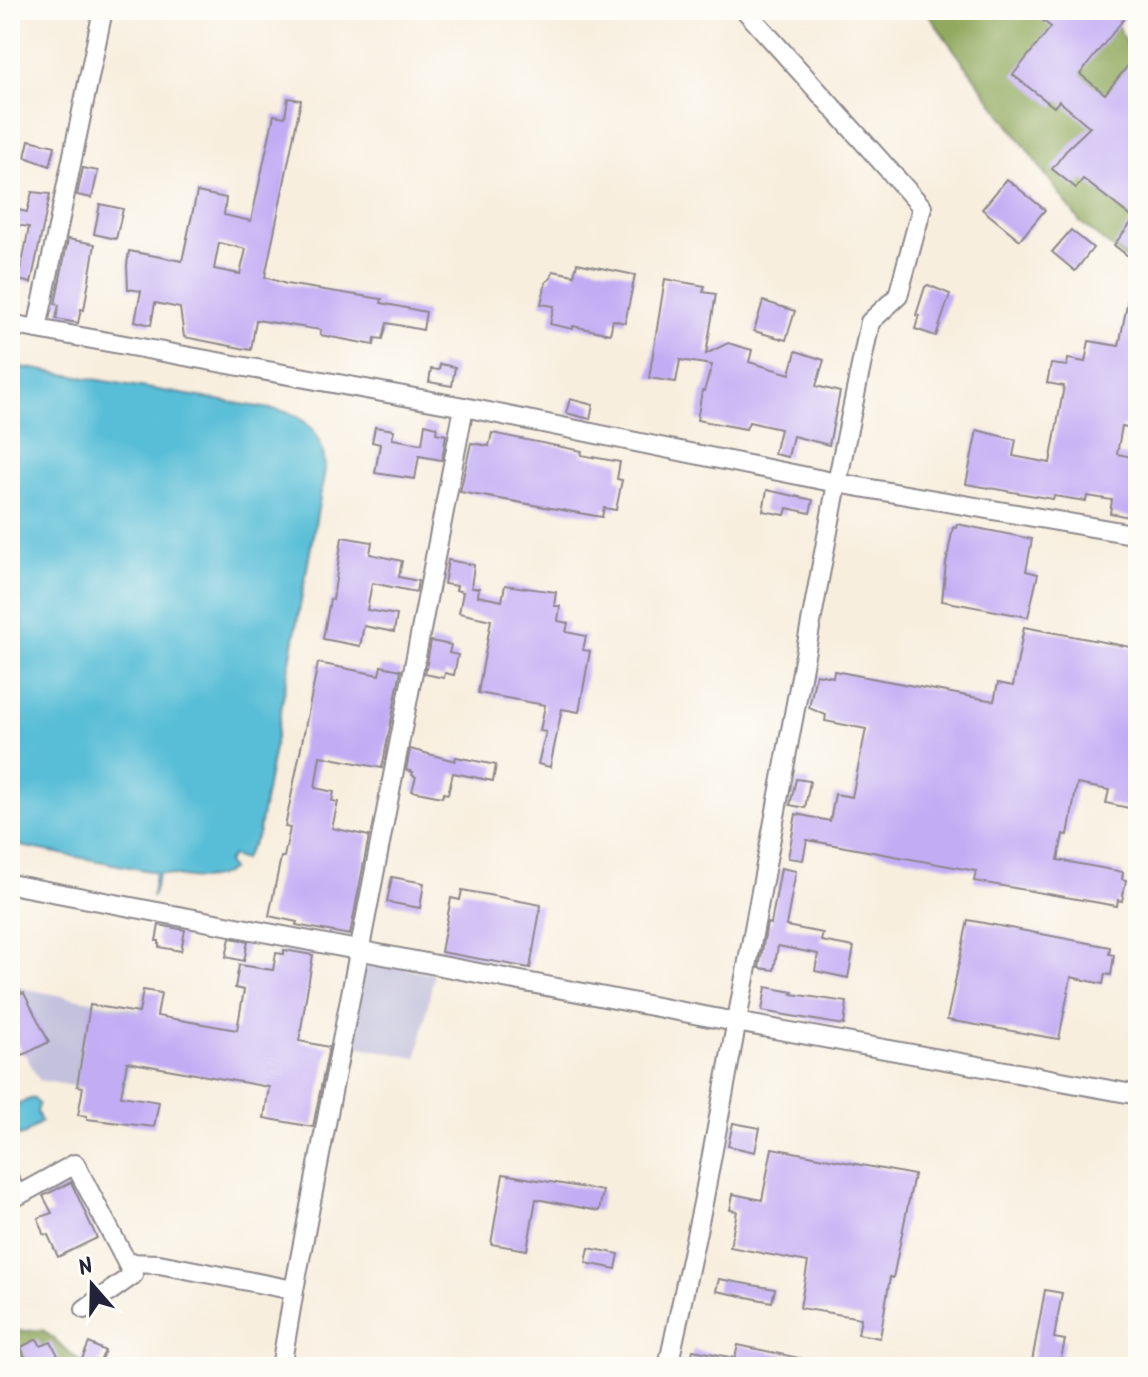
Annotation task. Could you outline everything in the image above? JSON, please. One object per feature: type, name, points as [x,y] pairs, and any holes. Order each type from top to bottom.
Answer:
[{"type":"street","points":[[37,329],[103,10]]},
{"type":"street","points":[[668,1367],[703,1203],[837,483],[870,322],[898,296],[922,207],[745,10]]},
{"type":"street","points":[[10,324],[464,407],[837,483],[1138,535]]},
{"type":"street","points":[[281,1367],[464,407]]},
{"type":"street","points":[[10,884],[1138,1095]]},
{"type":"street","points":[[12,1192],[75,1164],[133,1275],[85,1309]]},
{"type":"street","points":[[127,1263],[159,1264],[294,1290]]},
{"type":"shaded area","points":[[362,960],[434,974],[417,1058],[345,1044]]},
{"type":"shaded area","points":[[10,986],[139,1010],[124,1095],[39,1080],[10,1026]]},
{"type":"green space","points":[[925,10],[1111,10],[1138,69],[1138,269],[1080,222]]},
{"type":"green space","points":[[43,1330],[87,1367],[10,1367],[10,1332]]},
{"type":"water","points":[[10,365],[288,412],[305,422],[320,443],[325,470],[258,835],[243,860],[232,856],[227,862],[231,870],[222,875],[196,879],[159,873],[152,897],[155,872],[10,844]]},
{"type":"water","points":[[33,1098],[39,1104],[37,1112],[41,1122],[24,1135],[16,1136],[10,1130],[10,1107]]},
{"type":"building","points":[[1030,10],[1131,10],[1080,74],[1105,94],[1138,53],[1138,264],[1114,245],[1134,219],[1083,179],[1076,188],[1052,169],[1090,127],[1059,101],[1054,107],[1013,75],[1051,27]]},
{"type":"building","points":[[288,98],[301,100],[265,277],[286,284],[382,299],[381,303],[426,312],[423,330],[387,323],[383,339],[375,338],[374,345],[320,335],[321,330],[256,320],[251,350],[184,337],[180,308],[155,303],[151,325],[135,321],[141,291],[128,289],[129,251],[182,261],[197,192],[226,198],[224,215],[251,221],[274,115],[285,117]],"holes":[[[219,243],[246,249],[240,274],[214,269]]]},
{"type":"building","points":[[29,140],[55,146],[50,166],[25,157]]},
{"type":"building","points":[[83,168],[98,171],[92,198],[77,195]]},
{"type":"building","points":[[1007,179],[1045,210],[1020,240],[982,209]]},
{"type":"building","points":[[32,192],[50,194],[31,283],[19,280],[29,227],[10,224],[10,208],[27,212]]},
{"type":"building","points":[[100,204],[123,209],[116,239],[94,234]]},
{"type":"building","points":[[1071,230],[1093,248],[1075,271],[1052,252]]},
{"type":"building","points":[[68,239],[95,244],[84,310],[81,309],[78,323],[56,319],[59,305],[55,304]]},
{"type":"building","points":[[577,263],[635,275],[625,323],[613,320],[610,334],[550,324],[554,306],[541,304],[546,282],[553,271],[574,275]]},
{"type":"building","points":[[1132,278],[1138,279],[1138,429],[1122,426],[1117,454],[1138,458],[1138,519],[1110,513],[1112,500],[1087,496],[1086,501],[1054,496],[1053,499],[966,484],[977,430],[1016,440],[1013,456],[1050,463],[1064,386],[1047,383],[1051,364],[1067,366],[1068,359],[1085,362],[1089,341],[1119,346]]},
{"type":"building","points":[[665,279],[705,286],[703,292],[716,294],[706,354],[728,343],[752,350],[749,362],[790,374],[796,351],[824,360],[816,386],[840,392],[829,445],[793,436],[788,457],[774,454],[780,429],[749,422],[746,429],[697,420],[702,391],[712,365],[680,360],[676,382],[649,378]]},
{"type":"building","points":[[928,285],[950,294],[936,336],[915,329],[919,316],[916,315]]},
{"type":"building","points":[[763,301],[795,311],[786,340],[754,331]]},
{"type":"building","points":[[440,364],[455,367],[452,386],[429,382],[431,369],[439,370]]},
{"type":"building","points":[[570,399],[593,405],[590,419],[566,413]]},
{"type":"building","points":[[425,424],[437,427],[436,433],[446,435],[442,460],[419,456],[415,479],[375,473],[380,444],[372,442],[375,427],[394,430],[392,439],[422,444]]},
{"type":"building","points":[[492,433],[620,462],[617,479],[622,480],[616,510],[604,508],[602,517],[460,492],[471,443],[489,446]]},
{"type":"building","points":[[767,490],[813,500],[810,513],[787,508],[785,515],[763,511]]},
{"type":"building","points":[[957,524],[1032,539],[1026,571],[1038,574],[1028,617],[942,601],[953,527],[956,528]]},
{"type":"building","points":[[342,537],[372,542],[370,554],[402,561],[399,577],[418,581],[416,592],[372,583],[367,610],[397,615],[394,632],[364,626],[360,646],[323,639],[330,599],[333,600]]},
{"type":"building","points":[[448,560],[474,565],[471,588],[479,588],[478,596],[502,601],[505,585],[556,592],[554,606],[560,606],[558,621],[568,623],[566,632],[586,636],[583,650],[590,651],[579,712],[562,709],[550,767],[538,764],[546,732],[540,731],[545,705],[478,693],[491,620],[459,613],[463,592],[456,590],[457,586],[444,584]]},
{"type":"building","points":[[1024,627],[1136,648],[1138,668],[1131,704],[1138,705],[1138,810],[1106,803],[1109,790],[1077,784],[1068,835],[1063,834],[1058,860],[1123,872],[1122,879],[1126,880],[1122,901],[1118,900],[1117,906],[974,881],[976,871],[807,840],[803,860],[788,858],[796,814],[830,821],[835,794],[852,797],[866,729],[825,721],[826,715],[809,708],[816,674],[833,677],[834,671],[994,701],[998,683],[1013,686]]},
{"type":"building","points":[[431,641],[451,645],[449,653],[458,655],[454,675],[445,673],[444,678],[425,674]]},
{"type":"building","points":[[318,663],[379,675],[381,666],[401,670],[382,768],[320,756],[315,788],[334,792],[332,801],[338,802],[332,828],[369,836],[350,935],[296,925],[297,922],[269,916],[290,828],[285,827]]},
{"type":"building","points":[[410,749],[455,761],[456,757],[496,765],[493,781],[453,773],[448,794],[444,793],[442,797],[412,791],[416,777],[406,770]]},
{"type":"building","points":[[796,779],[810,781],[805,808],[790,805]]},
{"type":"building","points":[[781,868],[796,871],[786,926],[823,933],[821,941],[854,947],[848,978],[815,971],[818,954],[778,946],[774,970],[759,968]]},
{"type":"building","points":[[392,877],[424,883],[420,908],[387,902]]},
{"type":"building","points":[[462,890],[541,905],[530,968],[441,952],[451,898],[460,900]]},
{"type":"building","points":[[968,920],[1110,947],[1109,954],[1114,955],[1111,975],[1105,974],[1103,984],[1071,977],[1059,1039],[947,1020]]},
{"type":"building","points":[[159,925],[185,930],[181,951],[159,947],[159,941],[156,941]]},
{"type":"building","points":[[230,938],[248,941],[244,961],[226,957]]},
{"type":"building","points":[[284,950],[313,955],[299,1041],[329,1047],[313,1127],[264,1118],[269,1087],[127,1062],[121,1096],[159,1102],[154,1127],[87,1119],[87,1116],[78,1115],[83,1087],[77,1086],[90,1005],[139,1013],[143,990],[161,993],[157,1016],[237,1030],[244,990],[235,988],[239,965],[273,970],[276,953],[284,954]]},
{"type":"building","points":[[766,987],[847,1002],[844,1025],[762,1011]]},
{"type":"building","points":[[20,990],[49,1042],[23,1055],[10,1030],[10,996]]},
{"type":"building","points":[[733,1123],[760,1128],[755,1152],[728,1146]]},
{"type":"building","points":[[772,1148],[914,1175],[893,1278],[890,1277],[880,1338],[858,1334],[861,1318],[800,1308],[808,1262],[730,1247],[737,1211],[730,1210],[733,1194],[762,1200]]},
{"type":"building","points":[[503,1174],[603,1191],[599,1211],[536,1199],[527,1250],[491,1244]]},
{"type":"building","points":[[71,1182],[97,1238],[58,1257],[48,1235],[43,1234],[38,1218],[52,1213],[43,1196]]},
{"type":"building","points":[[589,1248],[619,1254],[616,1269],[586,1263]]},
{"type":"building","points":[[719,1279],[775,1289],[772,1302],[716,1291]]},
{"type":"building","points":[[1045,1290],[1062,1293],[1054,1338],[1065,1340],[1059,1367],[1031,1367]]},
{"type":"building","points":[[37,1339],[41,1346],[51,1342],[60,1359],[46,1367],[29,1367],[21,1347]]},
{"type":"building","points":[[89,1343],[105,1351],[97,1367],[81,1361]]},
{"type":"building","points":[[738,1345],[813,1361],[812,1367],[689,1367],[693,1350],[735,1358]]}]
